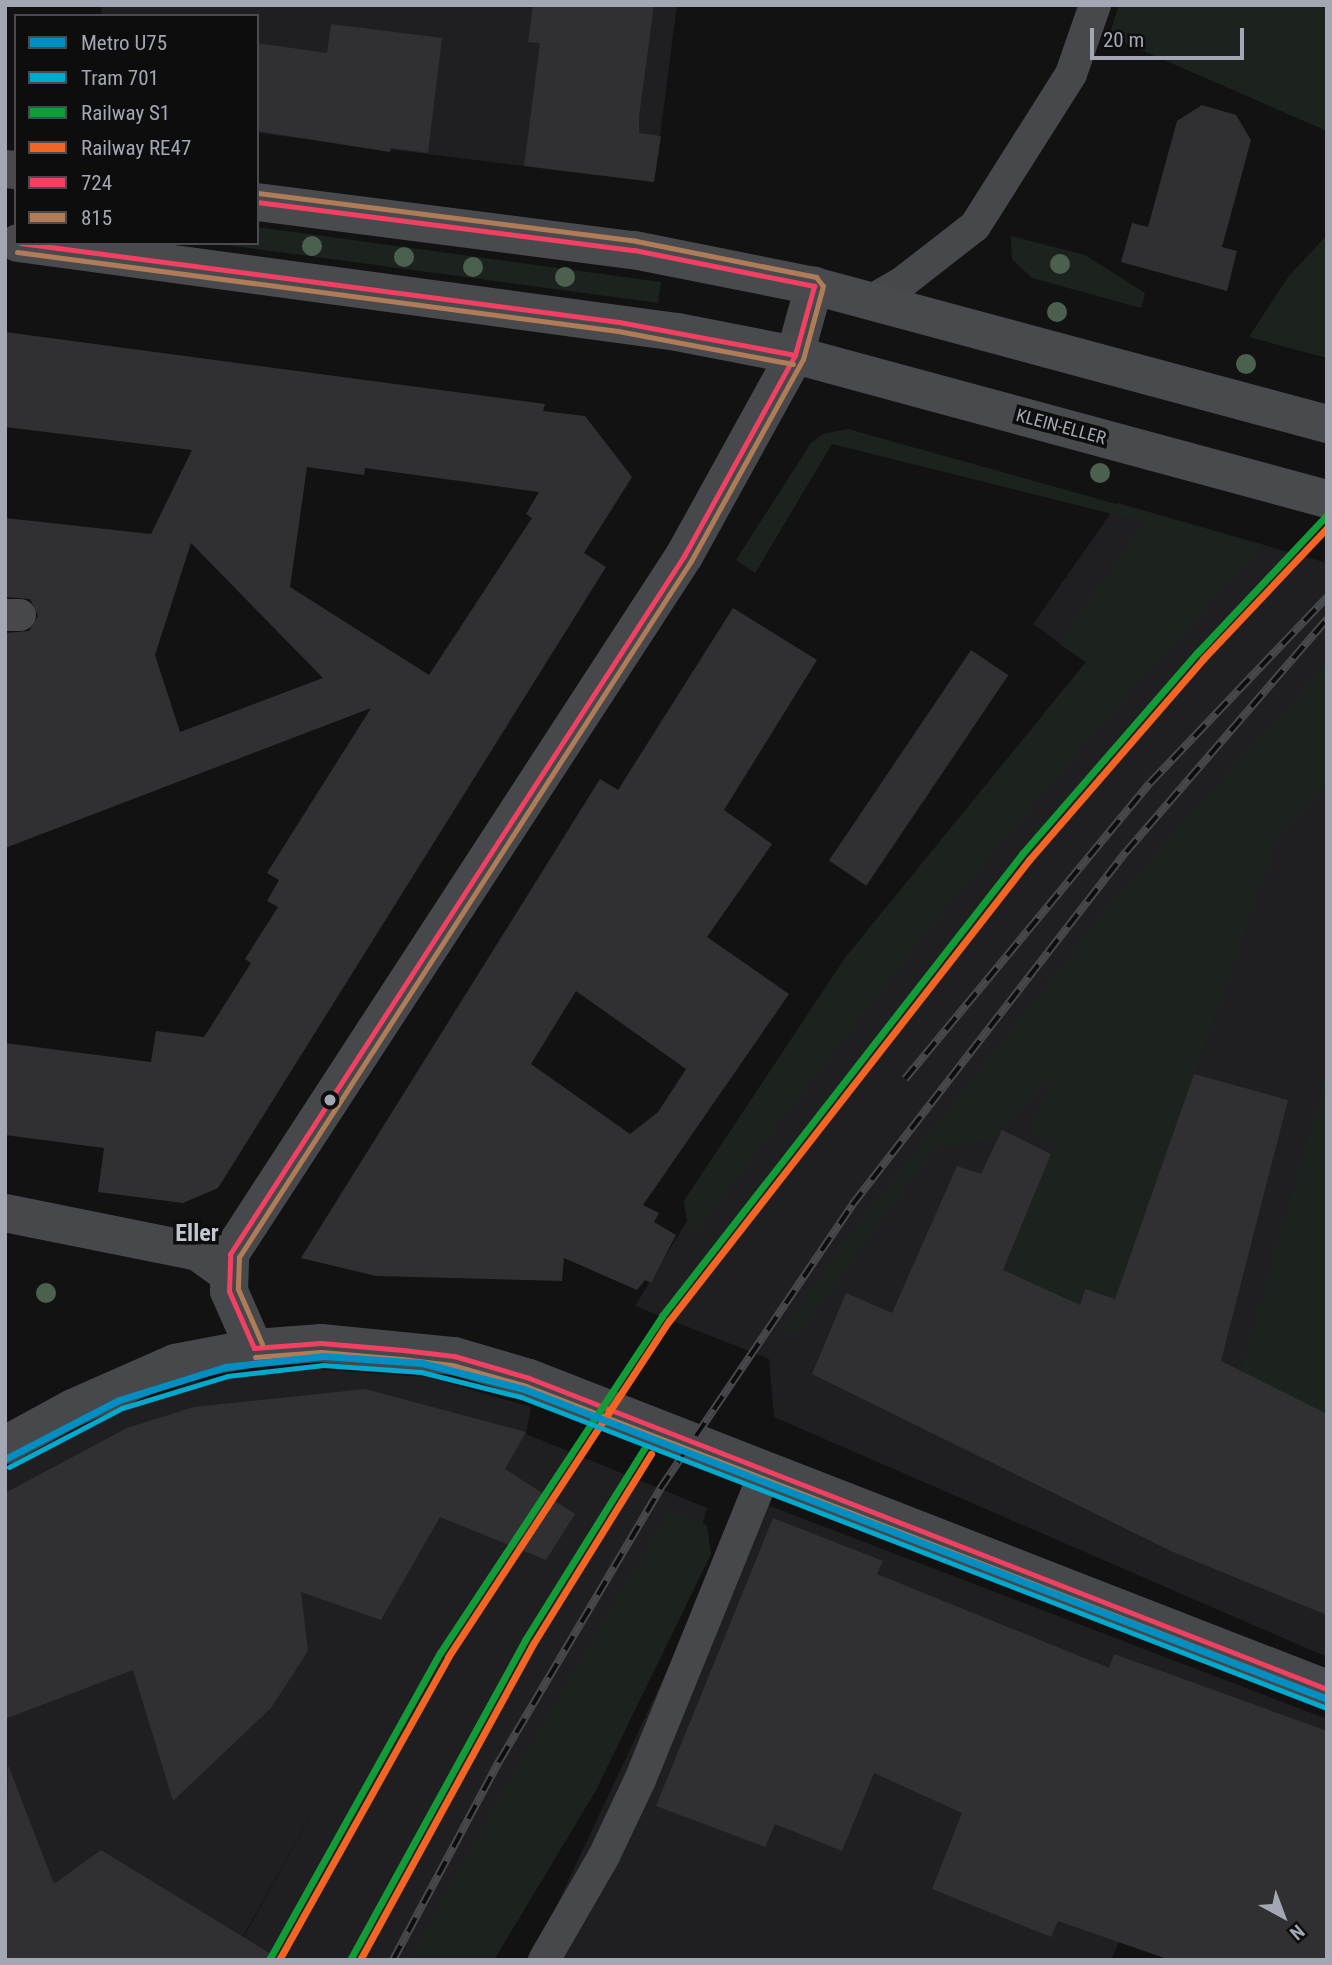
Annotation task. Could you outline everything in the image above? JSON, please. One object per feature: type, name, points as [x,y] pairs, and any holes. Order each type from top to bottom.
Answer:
[{"type":"main road","points":[[259,202],[634,250],[814,286],[1327,424]]},
{"type":"main road","name":"KLEIN-ELLER","points":[[32,245],[619,322],[795,355],[1327,499]]},
{"type":"street","points":[[254,1348],[239,1317],[227,1273],[230,1254],[684,556],[795,355],[814,286]]},
{"type":"street","points":[[5,1213],[198,1252],[227,1273]]},
{"type":"street","points":[[5,1445],[73,1408],[175,1363],[254,1348],[321,1343],[454,1356],[529,1378],[1327,1689]]},
{"type":"lane","points":[[870,300],[903,282],[975,226],[1071,74],[1095,5]]},
{"type":"lane","points":[[544,1960],[604,1856],[640,1780],[766,1470]]},
{"type":"shaded area","points":[[102,5],[677,5],[654,182],[259,133],[259,14],[101,14]]},
{"type":"shaded area","points":[[1119,5],[1327,5],[1327,131],[1109,36]]},
{"type":"shaded area","points":[[259,227],[661,282],[658,303],[227,245],[259,245]]},
{"type":"shaded area","points":[[1327,235],[1327,358],[1249,337],[1288,277]]},
{"type":"shaded area","points":[[1011,236],[1085,255],[1145,293],[1141,308],[1032,278],[1012,259]]},
{"type":"shaded area","points":[[848,429],[1263,545],[1120,703],[933,923],[696,1231],[687,1221],[684,1201],[845,958],[1086,662],[1059,644],[1145,522],[832,444],[755,573],[736,560],[811,443],[823,434]]},
{"type":"shaded area","points":[[1118,503],[1327,563],[1327,1657],[774,1417],[769,1359],[635,1306],[687,1221],[684,1201],[845,958],[1086,662],[1033,624]]},
{"type":"shaded area","points":[[1327,663],[1327,783],[1279,833],[1115,1299],[1085,1289],[1052,1383],[1003,1272],[1055,1144],[1029,1134],[1054,1074],[989,1140],[935,1148],[801,1331],[782,1332],[848,1237],[1114,900]]},
{"type":"shaded area","points":[[1327,1072],[1327,1400],[1324,1412],[1241,1371]]},
{"type":"shaded area","points":[[313,1369],[428,1377],[531,1407],[526,1434],[707,1508],[684,1586],[479,1960],[231,1960],[342,1759],[230,1960],[5,1960],[5,1466],[46,1443],[192,1382]]},
{"type":"shaded area","points":[[762,1503],[1327,1719],[1327,1851],[1180,1805],[1111,1960],[531,1960],[742,1511]]},
{"type":"shaded area","points":[[669,1511],[707,1525],[711,1554],[596,1790],[494,1960],[410,1960],[491,1813]]},
{"type":"building","points":[[533,5],[654,5],[639,133],[661,136],[654,182],[524,166],[540,43],[528,42]]},
{"type":"building","points":[[331,24],[442,38],[428,153],[391,148],[390,152],[259,131],[259,43],[327,53]]},
{"type":"building","points":[[1202,105],[1236,115],[1251,140],[1222,247],[1237,251],[1227,291],[1121,262],[1132,223],[1148,227],[1177,121]]},
{"type":"building","points":[[5,332],[545,404],[543,411],[585,416],[632,477],[584,553],[606,567],[218,1188],[183,1203],[98,1192],[104,1148],[5,1135],[5,1043],[151,1062],[156,1031],[204,1037],[251,963],[245,959],[278,907],[267,901],[279,880],[267,873],[371,708],[5,848],[5,633],[29,631],[38,616],[30,599],[5,597],[5,518],[151,534],[192,450],[5,427]],"holes":[[[307,467],[364,475],[365,468],[539,492],[526,514],[532,518],[429,675],[290,587]],[[191,543],[323,678],[180,732],[155,655]]]},
{"type":"building","points":[[733,608],[817,660],[724,810],[772,844],[707,937],[789,994],[643,1205],[659,1213],[654,1222],[676,1235],[651,1283],[645,1280],[637,1290],[564,1258],[562,1281],[376,1276],[301,1258],[600,779],[618,790]],"holes":[[[576,991],[686,1069],[658,1112],[630,1134],[531,1064]]]},
{"type":"building","points":[[971,650],[1008,675],[866,886],[829,861]]},
{"type":"building","points":[[1194,1074],[1288,1100],[1221,1361],[1327,1414],[1327,1615],[1173,1552],[812,1374],[846,1293],[892,1313],[957,1166],[981,1174],[1002,1130],[1051,1154],[1003,1270],[1080,1305],[1085,1289],[1115,1299]]},
{"type":"building","points":[[365,1389],[526,1432],[505,1469],[575,1514],[546,1560],[440,1517],[381,1620],[301,1592],[308,1651],[271,1708],[173,1801],[133,1670],[5,1719],[5,1493],[127,1428],[194,1407]]},
{"type":"building","points":[[773,1518],[883,1561],[877,1574],[1109,1668],[1114,1654],[1327,1731],[1327,1960],[1170,1960],[1058,1921],[1051,1937],[932,1889],[962,1813],[874,1773],[842,1851],[775,1824],[765,1847],[656,1806]]},
{"type":"building","points":[[8,1765],[54,1884],[101,1850],[281,1960],[5,1960]]},
{"type":"railway","points":[[905,1079],[1150,783],[1327,597]]},
{"type":"railway","points":[[393,1960],[500,1760],[660,1489],[852,1205],[1126,852],[1327,619]]},
{"type":"metro line","name":"U75","points":[[5,1459],[119,1400],[225,1367],[323,1356],[422,1363],[524,1389],[1327,1699]]},
{"type":"tram line","name":"701","points":[[9,1467],[122,1408],[227,1376],[323,1365],[421,1372],[521,1397],[1324,1707]]},
{"type":"rail line","name":"S1","points":[[269,1960],[440,1653],[662,1316],[1022,854],[1197,653],[1327,515]]},
{"type":"rail line","name":"RE47","points":[[279,1960],[448,1657],[669,1321],[1029,860],[1203,659],[1327,528]]},
{"type":"rail line","name":"S1","points":[[350,1960],[525,1640],[644,1449]]},
{"type":"rail line","name":"RE47","points":[[360,1960],[533,1644],[651,1454]]},
{"type":"transit line","name":"815","points":[[259,193],[636,241],[816,277],[823,286],[803,359],[691,561],[239,1257],[238,1289],[262,1344]]},
{"type":"transit line","name":"724","points":[[259,202],[634,250],[814,286]]},
{"type":"transit line","name":"724","points":[[35,245],[619,322],[795,355]]},
{"type":"transit line","name":"815","points":[[17,252],[618,331],[793,364]]},
{"type":"transit line","name":"724","points":[[254,1348],[229,1291],[230,1254],[684,556],[795,355],[814,286]]},
{"type":"transit line","name":"724","points":[[254,1348],[321,1343],[403,1350],[454,1356],[529,1378],[1327,1689]]},
{"type":"transit line","name":"815","points":[[255,1357],[321,1352],[402,1359],[452,1365],[526,1386],[1324,1697]]},
{"type":"district","name":"Eller","points":[[197,1234]]}]
